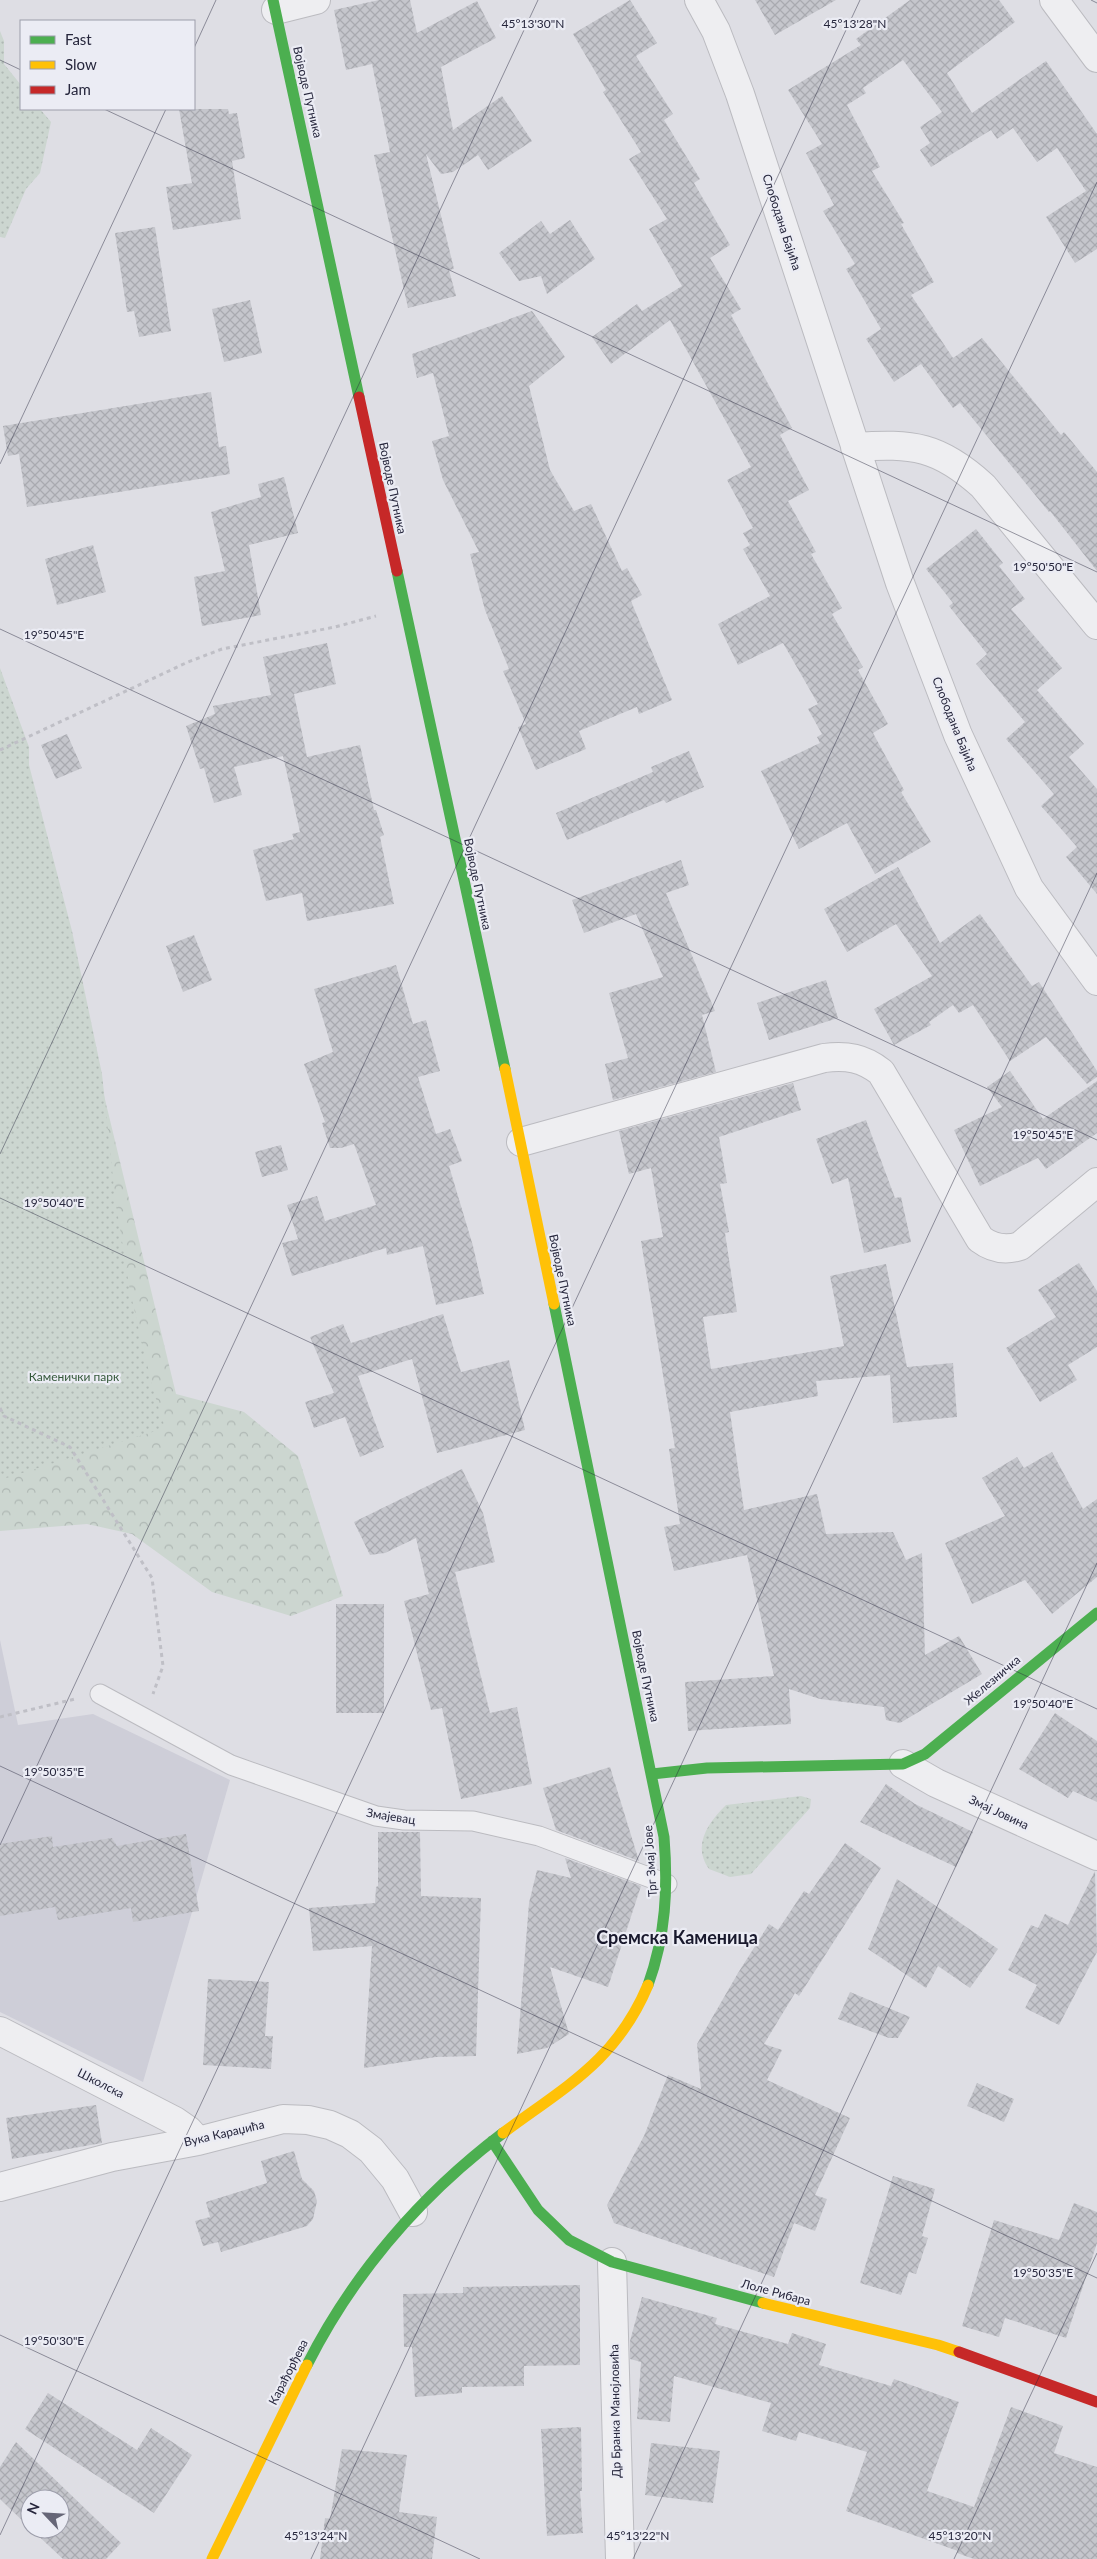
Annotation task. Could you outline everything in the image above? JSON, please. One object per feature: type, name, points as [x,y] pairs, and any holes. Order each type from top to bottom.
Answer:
[{"type":"main road","name":"Војводе Путника","points":[[274,5],[521,1142],[652,1774]]},
{"type":"main road","name":"Железничка","points":[[904,1764],[925,1754],[1097,1613]]},
{"type":"main road","points":[[652,1774],[707,1768],[840,1767],[904,1764]]},
{"type":"main road","name":"Трг Змај Јове","points":[[413,2212],[492,2141],[578,2080],[610,2050],[638,2007],[662,1934],[668,1884],[664,1837],[652,1774]]},
{"type":"main road","name":"Лоле Рибара","points":[[492,2141],[538,2210],[569,2240],[612,2262],[778,2307],[938,2345],[1032,2376],[1097,2402]]},
{"type":"main road","name":"Карађорђева","points":[[212,2559],[332,2317],[368,2266],[413,2212]]},
{"type":"street","points":[[274,5],[316,0]]},
{"type":"street","name":"Слободана Бајића","points":[[699,0],[716,31],[740,94],[900,583],[958,735],[1029,888],[1097,981]]},
{"type":"street","points":[[1054,0],[1097,58]]},
{"type":"street","points":[[855,447],[912,446],[931,451],[968,472],[983,486],[1097,625]]},
{"type":"street","points":[[521,1142],[824,1058],[840,1056],[869,1063],[881,1072],[980,1239],[990,1246],[1008,1249],[1020,1246],[1097,1182]]},
{"type":"street","name":"Змај Јовина","points":[[904,1764],[945,1787],[1097,1856]]},
{"type":"street","name":"Школска","points":[[0,2031],[176,2121],[198,2141]]},
{"type":"street","name":"Вука Караџића","points":[[0,2187],[112,2157],[198,2141],[283,2119],[308,2120],[330,2125],[350,2134],[371,2150],[395,2179],[413,2212]]},
{"type":"street","name":"Др Бранка Манојловића","points":[[612,2262],[620,2559]]},
{"type":"lane","name":"Змајевац","points":[[100,1694],[231,1766],[376,1816],[404,1820],[473,1821],[539,1836],[668,1884]]},
{"type":"path","points":[[0,750],[188,662],[222,649],[334,627],[382,614]]},
{"type":"path","points":[[0,1408],[4,1416],[70,1447],[152,1578],[163,1666],[153,1694],[166,1730]]},
{"type":"path","points":[[0,1717],[100,1694]]},
{"type":"shaded area","points":[[0,1640],[18,1725],[93,1714],[230,1780],[143,2082],[0,2012]]},
{"type":"green space","points":[[0,31],[4,41],[4,64],[20,84],[20,110],[41,110],[51,122],[40,173],[26,189],[5,238],[0,237]]},
{"type":"green space","name":"Каменички парк","points":[[0,668],[29,747],[29,765],[72,931],[102,1074],[115,1197],[130,1291],[152,1386],[165,1428],[0,1480]]},
{"type":"green space","points":[[82,1004],[176,1394],[244,1412],[298,1456],[343,1596],[291,1616],[212,1592],[132,1534],[87,1524],[0,1531],[0,1026]]},
{"type":"green space","points":[[801,1796],[811,1799],[810,1808],[751,1874],[730,1877],[709,1869],[702,1851],[704,1835],[713,1819],[726,1805]]},
{"type":"building","points":[[379,0],[410,0],[417,33],[477,1],[496,38],[441,67],[453,130],[502,96],[532,141],[488,170],[478,155],[453,172],[441,174],[426,154],[454,269],[449,270],[456,296],[408,308],[374,155],[390,152],[372,64],[346,70],[334,10]]},
{"type":"building","points":[[630,0],[657,43],[636,56],[673,114],[664,120],[700,179],[694,183],[730,245],[710,258],[741,309],[731,315],[792,428],[780,435],[809,490],[788,501],[816,552],[811,554],[842,608],[832,614],[863,667],[858,670],[888,724],[873,733],[904,790],[901,792],[931,842],[875,874],[847,823],[799,849],[761,771],[820,743],[817,737],[822,734],[808,709],[818,704],[783,643],[738,665],[718,624],[770,596],[743,549],[750,545],[743,533],[753,528],[727,480],[751,467],[670,320],[611,364],[592,337],[637,304],[642,311],[682,286],[649,229],[667,219],[629,159],[641,152],[603,92],[606,90],[573,34]]},
{"type":"building","points":[[755,0],[836,0],[775,35]]},
{"type":"building","points":[[910,0],[999,0],[1015,22],[947,73],[972,113],[1046,61],[1097,134],[1097,249],[1075,263],[1046,217],[1086,191],[1057,148],[1037,162],[1013,128],[997,139],[991,130],[931,167],[920,150],[930,143],[920,127],[942,112],[903,60],[863,88],[866,93],[847,105],[880,167],[872,171],[904,223],[901,224],[934,282],[911,295],[953,358],[982,338],[1061,435],[1064,432],[1097,472],[1097,571],[960,403],[953,408],[921,364],[894,382],[866,339],[881,329],[846,269],[855,264],[823,211],[834,205],[806,153],[822,144],[788,90],[861,45],[856,39]]},
{"type":"building","points":[[228,109],[229,114],[237,113],[245,158],[232,161],[241,219],[173,230],[166,187],[192,183],[179,110]]},
{"type":"building","points":[[570,220],[595,259],[547,294],[541,276],[519,281],[499,253],[541,221],[550,234]]},
{"type":"building","points":[[155,227],[171,331],[139,337],[134,311],[127,312],[115,233]]},
{"type":"building","points":[[250,300],[262,353],[224,362],[212,309]]},
{"type":"building","points":[[532,311],[565,357],[529,386],[550,470],[574,511],[591,504],[622,571],[627,568],[642,595],[631,601],[672,700],[639,714],[637,707],[579,731],[586,749],[536,770],[518,727],[526,724],[503,671],[509,669],[485,610],[470,554],[479,552],[443,480],[432,441],[449,436],[433,373],[417,378],[412,354]]},
{"type":"building","points":[[211,392],[219,447],[226,446],[230,474],[27,507],[19,454],[8,456],[3,426]]},
{"type":"building","points":[[284,477],[298,533],[249,545],[261,615],[202,626],[194,577],[225,571],[211,512],[261,497],[258,484]]},
{"type":"building","points":[[976,529],[1003,563],[999,566],[1025,599],[1011,609],[1062,668],[1037,690],[1084,744],[1069,757],[1097,789],[1097,894],[1066,857],[1077,847],[1041,806],[1054,794],[1006,739],[1025,722],[976,664],[987,654],[949,606],[953,603],[926,569]]},
{"type":"building","points":[[93,545],[106,592],[57,605],[45,559]]},
{"type":"building","points":[[327,643],[336,684],[294,694],[307,757],[360,745],[374,810],[376,810],[384,835],[380,837],[394,904],[307,921],[302,893],[266,901],[253,850],[294,839],[292,834],[300,832],[283,756],[234,767],[242,795],[214,803],[204,768],[200,769],[186,726],[215,714],[213,706],[271,695],[263,657]]},
{"type":"building","points":[[67,734],[82,768],[56,779],[41,745]]},
{"type":"building","points":[[689,751],[704,787],[666,803],[664,800],[567,840],[556,813],[653,772],[651,767]]},
{"type":"building","points":[[681,860],[689,885],[666,893],[715,1011],[702,1015],[716,1072],[613,1100],[605,1064],[628,1058],[609,993],[663,977],[636,914],[584,933],[572,900]]},
{"type":"building","points":[[898,867],[940,943],[980,914],[1032,986],[1039,982],[1097,1071],[1097,1077],[1087,1084],[1046,1037],[1010,1061],[973,1005],[959,1013],[953,1005],[929,1022],[931,1025],[894,1045],[874,1009],[932,976],[896,924],[847,952],[824,909]]},
{"type":"building","points":[[194,935],[212,980],[183,992],[166,946]]},
{"type":"building","points":[[396,965],[413,1024],[426,1020],[440,1071],[418,1077],[436,1134],[450,1129],[462,1161],[449,1166],[473,1246],[484,1294],[436,1305],[423,1246],[387,1255],[386,1248],[292,1276],[282,1243],[298,1239],[287,1205],[317,1196],[325,1221],[376,1205],[354,1144],[341,1148],[330,1148],[322,1123],[325,1122],[304,1064],[333,1052],[314,989]]},
{"type":"building","points":[[826,980],[838,1018],[769,1040],[757,1003]]},
{"type":"building","points":[[1010,1071],[1043,1119],[1097,1081],[1097,1133],[1046,1169],[1038,1158],[980,1186],[954,1130],[1002,1107],[987,1087]]},
{"type":"building","points":[[793,1083],[801,1110],[719,1137],[727,1183],[720,1184],[729,1232],[725,1233],[737,1312],[703,1317],[711,1369],[844,1346],[830,1276],[886,1264],[907,1367],[953,1363],[957,1417],[893,1423],[890,1375],[816,1381],[818,1396],[730,1412],[744,1510],[817,1494],[826,1534],[893,1532],[906,1560],[922,1553],[925,1655],[959,1636],[982,1674],[900,1723],[886,1720],[884,1707],[820,1699],[789,1689],[791,1724],[688,1731],[685,1682],[774,1676],[747,1555],[674,1571],[664,1527],[680,1524],[669,1449],[675,1448],[641,1241],[663,1237],[651,1168],[629,1174],[619,1131]]},
{"type":"building","points":[[866,1120],[895,1198],[901,1197],[911,1242],[864,1253],[848,1178],[832,1184],[816,1139]]},
{"type":"building","points":[[281,1145],[288,1170],[262,1177],[255,1152]]},
{"type":"building","points":[[1079,1263],[1097,1291],[1097,1347],[1068,1365],[1077,1380],[1040,1402],[1006,1348],[1056,1317],[1038,1290]]},
{"type":"building","points":[[443,1314],[461,1372],[509,1360],[525,1430],[437,1453],[412,1359],[358,1376],[384,1447],[360,1457],[345,1417],[314,1428],[305,1402],[334,1393],[310,1337],[343,1324],[351,1343]]},
{"type":"building","points":[[1052,1452],[1083,1509],[1097,1499],[1097,1577],[1052,1614],[1025,1580],[972,1604],[945,1543],[1005,1516],[982,1478],[1017,1457],[1024,1468]]},
{"type":"building","points":[[462,1469],[483,1513],[495,1562],[455,1572],[490,1713],[517,1707],[532,1784],[461,1799],[442,1708],[431,1710],[404,1601],[429,1594],[416,1538],[385,1553],[370,1555],[354,1522]]},
{"type":"building","points":[[336,1604],[384,1604],[384,1713],[336,1713]]},
{"type":"building","points":[[1055,1713],[1097,1741],[1097,1802],[1073,1791],[1068,1798],[1019,1769]]},
{"type":"building","points":[[610,1767],[639,1861],[556,1830],[543,1788]]},
{"type":"building","points":[[886,1784],[915,1804],[973,1832],[956,1867],[860,1822]]},
{"type":"building","points":[[378,1832],[420,1832],[421,1896],[481,1898],[476,2056],[436,2057],[364,2068],[372,1946],[313,1951],[309,1908],[375,1903],[376,1887],[378,1886]]},
{"type":"building","points":[[186,1834],[199,1911],[133,1922],[131,1908],[58,1920],[55,1907],[0,1916],[0,1844],[52,1836],[53,1847],[112,1838],[117,1846]]},
{"type":"building","points":[[845,1843],[881,1868],[799,1996],[795,1993],[764,2044],[782,2050],[767,2080],[850,2118],[815,2195],[827,2199],[815,2231],[794,2223],[774,2277],[614,2223],[607,2205],[644,2136],[668,2075],[701,2089],[697,2044],[738,1973],[769,1924],[778,1930],[804,1891],[809,1894]]},
{"type":"building","points":[[565,1858],[641,1886],[608,1987],[550,1967],[569,2034],[547,2048],[517,2054],[529,1903],[537,1870],[571,1878]]},
{"type":"building","points":[[1095,1871],[1097,1952],[1059,2025],[1025,2008],[1037,1985],[1008,1970],[1031,1925],[1038,1928],[1045,1914],[1068,1925]]},
{"type":"building","points":[[897,1879],[998,1949],[970,1988],[938,1966],[926,1988],[868,1949]]},
{"type":"building","points":[[208,1979],[269,1982],[265,2036],[273,2036],[271,2069],[203,2065]]},
{"type":"building","points":[[850,1992],[910,2017],[898,2038],[889,2038],[838,2019]]},
{"type":"building","points":[[977,2083],[1014,2099],[1004,2122],[967,2106]]},
{"type":"building","points":[[96,2105],[102,2143],[12,2159],[6,2118]]},
{"type":"building","points":[[294,2151],[302,2179],[314,2191],[317,2201],[313,2219],[307,2226],[221,2252],[218,2242],[203,2246],[195,2221],[210,2217],[206,2202],[267,2183],[261,2161]]},
{"type":"building","points":[[893,2176],[935,2189],[922,2236],[928,2238],[916,2274],[909,2272],[901,2295],[860,2283]]},
{"type":"building","points":[[1074,2203],[1097,2212],[1097,2243],[1066,2338],[1005,2318],[999,2337],[962,2326],[994,2220],[1059,2240]]},
{"type":"building","points":[[580,2285],[580,2365],[524,2366],[524,2386],[462,2387],[462,2393],[415,2397],[412,2347],[404,2347],[403,2294],[463,2293],[463,2287]]},
{"type":"building","points":[[642,2297],[717,2318],[715,2324],[788,2344],[792,2333],[826,2344],[819,2365],[891,2386],[894,2379],[959,2402],[927,2491],[974,2507],[1011,2407],[1063,2426],[1054,2453],[1097,2467],[1097,2559],[974,2559],[957,2553],[958,2551],[846,2511],[867,2452],[799,2432],[796,2441],[762,2431],[771,2403],[674,2376],[670,2422],[637,2419],[641,2362],[630,2359],[630,2341]]},
{"type":"building","points":[[48,2393],[137,2450],[151,2428],[192,2455],[154,2513],[25,2429]]},
{"type":"building","points":[[581,2427],[582,2491],[580,2491],[583,2533],[547,2536],[541,2429]]},
{"type":"building","points":[[16,2442],[65,2489],[20,2489],[20,2518],[0,2499],[0,2467]]},
{"type":"building","points":[[651,2443],[720,2451],[713,2503],[645,2495]]},
{"type":"building","points":[[342,2449],[407,2455],[399,2512],[437,2517],[432,2559],[320,2559],[325,2518],[330,2519]]},
{"type":"building","points":[[70,2494],[121,2543],[106,2559],[63,2559],[42,2539],[70,2539]]},
{"type":"traffic: fast","points":[[273,0],[359,397]]},
{"type":"traffic: fast","points":[[397,571],[505,1069]]},
{"type":"traffic: fast","points":[[554,1304],[664,1837],[666,1875],[662,1930],[659,1948],[648,1985]]},
{"type":"traffic: fast","points":[[652,1774],[707,1768],[903,1764],[925,1754],[1097,1613]]},
{"type":"traffic: fast","points":[[307,2365],[325,2331],[346,2299],[392,2238],[444,2183],[503,2133]]},
{"type":"traffic: fast","points":[[492,2141],[538,2210],[569,2240],[612,2262],[763,2303]]},
{"type":"traffic: slow","points":[[505,1069],[554,1304]]},
{"type":"traffic: slow","points":[[503,2133],[568,2086],[605,2053],[621,2034],[648,1985]]},
{"type":"traffic: slow","points":[[763,2303],[938,2345],[959,2352]]},
{"type":"traffic: slow","points":[[212,2559],[307,2365]]},
{"type":"traffic: jam","points":[[359,397],[397,571]]},
{"type":"traffic: jam","points":[[959,2352],[1097,2402]]},
{"type":"district","name":"Сремска Каменица","points":[[677,1937]]}]
